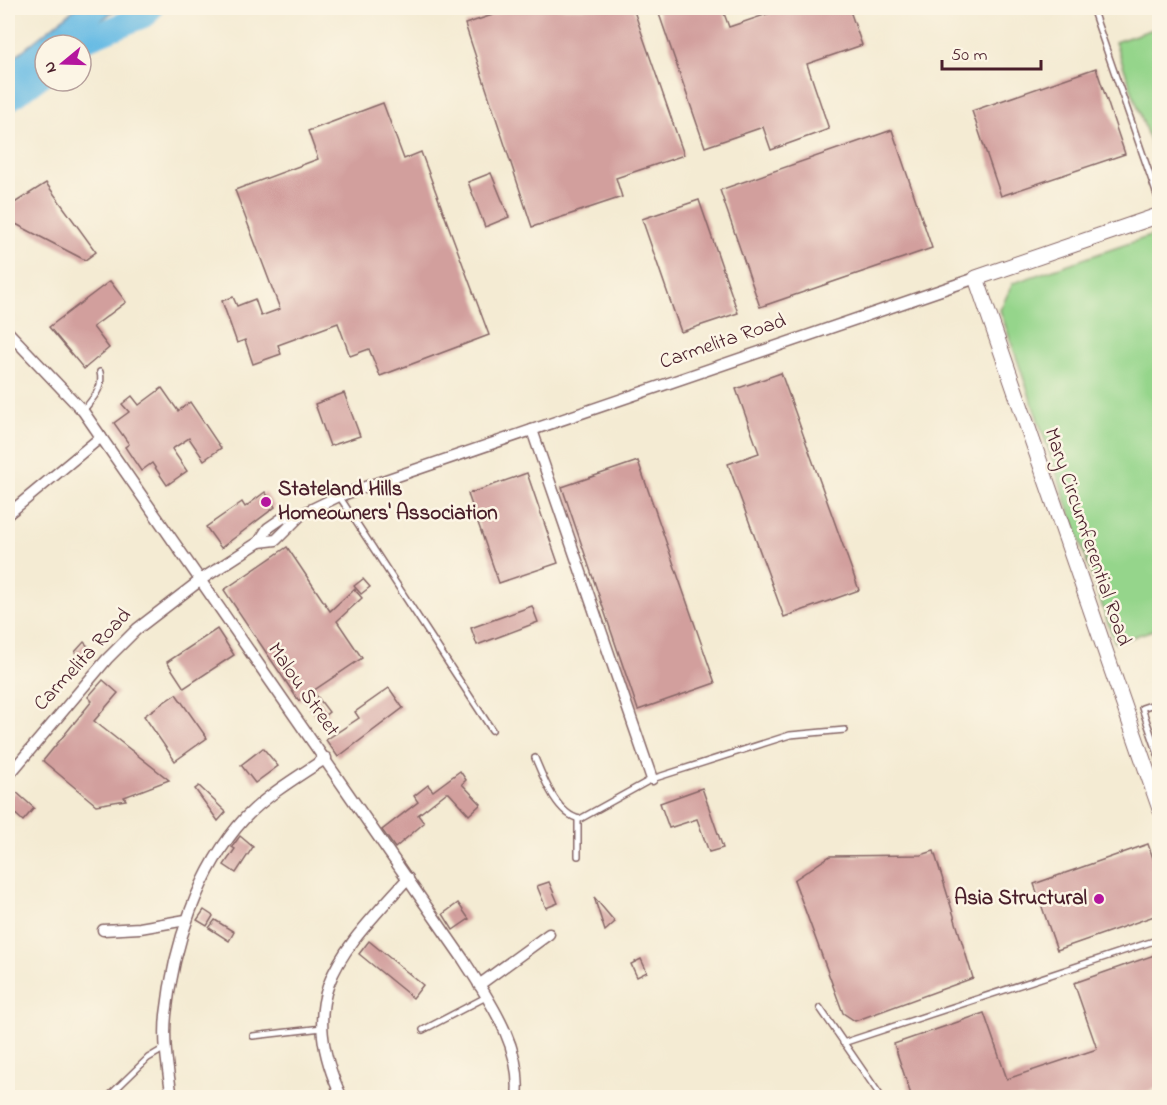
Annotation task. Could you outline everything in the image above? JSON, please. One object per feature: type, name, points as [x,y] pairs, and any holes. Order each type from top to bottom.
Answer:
[{"type":"street","name":"Carmelita Road","points":[[8,776],[107,659],[137,629],[202,579],[259,542],[268,528],[284,517],[302,514],[339,496],[1160,215]]},
{"type":"street","name":"Mary Circumferential Road","points":[[976,278],[1160,809]]},
{"type":"street","name":"Malou Street","points":[[8,332],[83,411],[408,878],[479,985],[508,1038],[516,1061],[517,1098]]},
{"type":"street","points":[[532,430],[652,779]]},
{"type":"street","points":[[8,514],[101,437]]},
{"type":"street","points":[[172,1098],[165,1048],[166,1015],[186,920],[216,857],[245,818],[281,788],[326,758]]},
{"type":"street","points":[[342,1098],[328,1062],[322,1028],[324,1002],[330,977],[340,956],[408,878]]},
{"type":"street","points":[[103,930],[140,928],[186,920]]},
{"type":"street","points":[[479,985],[549,934]]},
{"type":"lane","points":[[1092,8],[1160,204]]},
{"type":"lane","points":[[83,411],[98,391],[102,381],[100,372]]},
{"type":"lane","points":[[339,496],[492,730]]},
{"type":"lane","points":[[1160,702],[1142,708],[1160,760]]},
{"type":"lane","points":[[535,758],[558,802],[570,815],[578,819],[595,813],[652,779],[790,735],[845,730]]},
{"type":"lane","points":[[578,819],[578,856]]},
{"type":"lane","points":[[843,1042],[1160,939]]},
{"type":"lane","points":[[423,1030],[486,997]]},
{"type":"lane","points":[[820,1008],[882,1098]]},
{"type":"lane","points":[[253,1036],[322,1028]]},
{"type":"lane","points":[[107,1098],[148,1058],[165,1048]]},
{"type":"green space","points":[[1160,27],[1159,168],[1115,42]]},
{"type":"green space","points":[[1159,233],[1159,628],[1115,643],[1000,310],[1013,283]]},
{"type":"water","points":[[76,8],[117,8],[86,33],[45,33]]},
{"type":"water","points":[[33,42],[33,82],[8,100],[8,62]]},
{"type":"building","points":[[514,8],[633,8],[684,155],[616,178],[622,197],[532,227],[465,24]]},
{"type":"building","points":[[657,8],[722,8],[729,27],[785,8],[849,8],[862,45],[807,64],[829,129],[771,150],[763,127],[705,147]]},
{"type":"building","points":[[1096,68],[1125,154],[1001,196],[972,111]]},
{"type":"building","points":[[383,103],[404,159],[421,152],[489,335],[380,376],[369,349],[350,356],[338,323],[278,345],[281,354],[253,364],[245,340],[237,343],[222,301],[233,297],[237,306],[255,299],[261,316],[280,309],[235,190],[318,159],[308,131]]},
{"type":"building","points":[[892,130],[932,248],[760,307],[720,190]]},
{"type":"building","points":[[491,173],[509,217],[485,227],[468,182]]},
{"type":"building","points":[[46,183],[96,252],[85,260],[8,220],[8,207]]},
{"type":"building","points":[[699,200],[738,313],[681,332],[642,219]]},
{"type":"building","points":[[110,281],[126,302],[93,327],[109,348],[84,369],[49,327]]},
{"type":"building","points":[[781,373],[859,590],[784,617],[728,464],[759,453],[736,389]]},
{"type":"building","points":[[162,388],[178,411],[190,402],[221,448],[204,460],[189,438],[172,449],[187,471],[167,485],[152,463],[141,471],[125,447],[129,444],[114,423],[129,412],[122,404],[132,396],[139,405]]},
{"type":"building","points":[[344,393],[360,436],[330,446],[315,404]]},
{"type":"building","points":[[638,461],[715,683],[638,710],[562,487]]},
{"type":"building","points":[[527,473],[558,563],[499,583],[468,494]]},
{"type":"building","points":[[265,492],[275,507],[221,548],[206,527],[242,502],[245,507]]},
{"type":"building","points":[[287,547],[330,611],[354,589],[362,598],[337,621],[362,658],[313,691],[329,712],[319,720],[302,698],[299,701],[224,590]]},
{"type":"building","points":[[363,579],[370,587],[361,594],[354,586]]},
{"type":"building","points":[[532,606],[538,622],[477,645],[471,628]]},
{"type":"building","points":[[217,629],[234,655],[184,688],[167,662]]},
{"type":"building","points":[[84,642],[95,654],[86,663],[75,652]]},
{"type":"building","points":[[103,680],[118,693],[94,721],[169,780],[124,797],[126,800],[96,805],[43,761],[92,701],[88,697]]},
{"type":"building","points":[[389,688],[403,708],[338,757],[326,740],[359,718],[355,712]]},
{"type":"building","points":[[176,694],[207,738],[175,761],[144,716]]},
{"type":"building","points":[[263,748],[278,766],[255,783],[241,765]]},
{"type":"building","points":[[460,771],[466,780],[462,784],[481,804],[469,815],[449,793],[446,793],[418,815],[424,823],[395,848],[382,830],[418,802],[414,796],[428,785],[433,791]]},
{"type":"building","points":[[199,786],[226,812],[218,821],[195,789]]},
{"type":"building","points":[[702,788],[723,848],[709,852],[697,819],[669,828],[660,803]]},
{"type":"building","points":[[15,791],[34,808],[23,821],[8,807],[8,799]]},
{"type":"building","points":[[240,836],[253,847],[236,873],[224,865],[235,849],[232,847]]},
{"type":"building","name":"Asia Structural","points":[[1148,844],[1160,878],[1160,914],[1057,950],[1034,884]]},
{"type":"building","points":[[934,851],[973,978],[855,1021],[843,1013],[794,880],[830,856],[921,855]]},
{"type":"building","points":[[549,882],[558,903],[546,908],[537,886]]},
{"type":"building","points":[[594,897],[615,922],[605,931]]},
{"type":"building","points":[[458,903],[469,919],[453,930],[443,914]]},
{"type":"building","points":[[204,910],[213,916],[207,926],[197,920]]},
{"type":"building","points":[[215,920],[234,932],[229,941],[209,928]]},
{"type":"building","points":[[369,941],[423,985],[413,998],[359,954]]},
{"type":"building","points":[[1160,953],[1160,1087],[1129,1098],[912,1098],[894,1044],[984,1013],[1007,1079],[1097,1049],[1074,983]]},
{"type":"building","points":[[641,959],[647,972],[637,977],[631,964]]},
{"type":"waterway","points":[[93,36],[146,15],[151,8]]},
{"type":"waterway","points":[[8,100],[33,82]]},
{"type":"place","name":"Stateland Hills Homeowners' Association","points":[[266,502]]},
{"type":"place","name":"Asia Structural","points":[[1099,899]]}]
